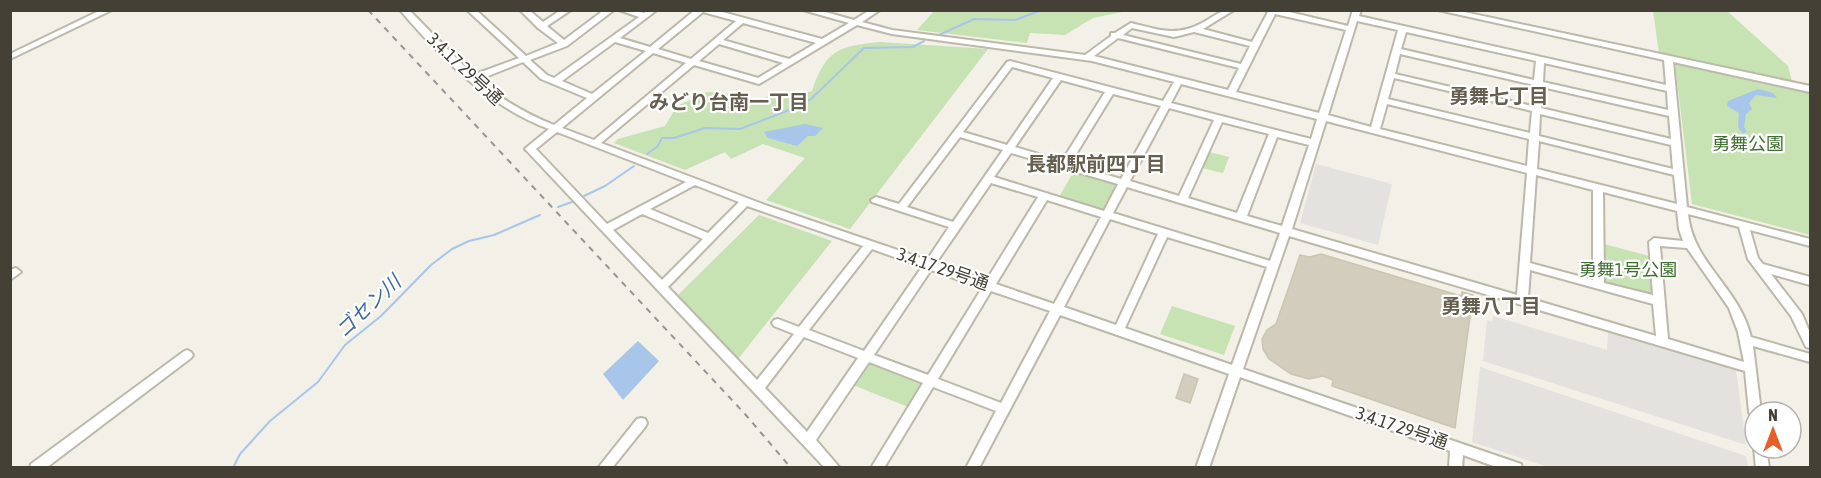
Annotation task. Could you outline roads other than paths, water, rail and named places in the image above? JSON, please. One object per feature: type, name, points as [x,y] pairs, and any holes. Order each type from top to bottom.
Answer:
[{"type":"street","points":[[10,57],[108,10]]},
{"type":"street","points":[[406,13],[421,10]]},
{"type":"street","points":[[471,10],[523,60],[555,82],[592,98]]},
{"type":"street","points":[[524,10],[564,44]]},
{"type":"street","points":[[542,26],[567,10]]},
{"type":"street","points":[[472,79],[564,44],[610,10]]},
{"type":"street","points":[[623,10],[645,16]]},
{"type":"street","points":[[555,82],[652,10]]},
{"type":"street","points":[[822,42],[702,10],[530,149],[834,468]]},
{"type":"street","points":[[807,10],[853,23],[920,36],[1087,57],[1810,242]]},
{"type":"street","points":[[614,39],[759,81],[876,10]]},
{"type":"street","points":[[1087,57],[1114,35],[1131,25],[1174,35],[1194,29],[1230,10]]},
{"type":"street","points":[[1442,10],[1810,89]]},
{"type":"street","points":[[1231,93],[1271,11],[1351,29]]},
{"type":"street","name":"3.4.17 29号通","points":[[406,13],[500,104],[554,128],[746,201],[1516,468]]},
{"type":"street","points":[[1202,468],[1286,230],[1356,14],[1402,28],[1671,88]]},
{"type":"street","points":[[594,144],[741,21]]},
{"type":"street","points":[[1375,130],[1402,28]]},
{"type":"street","points":[[1194,29],[1255,45]]},
{"type":"street","points":[[1114,35],[1244,67]]},
{"type":"street","points":[[717,41],[791,62]]},
{"type":"street","points":[[1397,51],[1673,114]]},
{"type":"street","points":[[1522,300],[1540,59]]},
{"type":"street","points":[[1668,59],[1684,230],[1690,246],[1730,299],[1739,318],[1746,340],[1753,400]]},
{"type":"street","points":[[901,208],[1010,64],[1313,143]]},
{"type":"street","points":[[1390,75],[1676,143]]},
{"type":"street","points":[[808,441],[1059,76]]},
{"type":"street","points":[[972,468],[1179,80]]},
{"type":"street","points":[[1064,165],[1110,91]]},
{"type":"street","points":[[1383,100],[1679,173]]},
{"type":"street","points":[[1182,200],[1219,119]]},
{"type":"street","points":[[1240,217],[1274,133]]},
{"type":"street","points":[[959,134],[1749,368]]},
{"type":"street","points":[[989,179],[1107,217],[1272,265]]},
{"type":"street","points":[[606,229],[693,182]]},
{"type":"street","points":[[1598,187],[1599,285]]},
{"type":"street","points":[[877,468],[1044,196]]},
{"type":"street","points":[[876,200],[956,226]]},
{"type":"street","points":[[662,287],[746,201]]},
{"type":"street","points":[[642,210],[710,238]]},
{"type":"street","points":[[1743,224],[1748,250],[1796,314],[1810,344]]},
{"type":"street","points":[[1119,330],[1164,233]]},
{"type":"street","points":[[1662,342],[1654,242],[1690,246]]},
{"type":"street","points":[[758,388],[870,244]]},
{"type":"street","points":[[1524,265],[1659,301]]},
{"type":"street","points":[[1759,267],[1810,281]]},
{"type":"street","points":[[1796,314],[1810,318]]},
{"type":"street","points":[[778,323],[1004,409]]},
{"type":"street","points":[[1746,340],[1810,358]]},
{"type":"street","points":[[36,468],[187,355]]},
{"type":"street","points":[[604,468],[641,423]]},
{"type":"street","points":[[1455,468],[1457,447]]},
{"type":"water","points":[[1758,89],[1773,93],[1777,98],[1756,95],[1749,103],[1752,109],[1746,114],[1744,127],[1747,131],[1743,134],[1738,127],[1739,113],[1727,106],[1728,101]]},
{"type":"water","points":[[805,124],[823,128],[815,136],[808,136],[797,146],[768,138],[764,132]]},
{"type":"water","points":[[638,341],[659,361],[623,400],[603,374]]},
{"type":"waterway","name":"ゴセン川","points":[[939,35],[974,19],[1015,20],[1042,10]]},
{"type":"waterway","name":"ゴセン川","points":[[647,154],[657,147],[662,138],[674,138],[705,128],[740,129],[797,107],[811,99],[864,48],[913,47],[924,41]]},
{"type":"waterway","name":"ゴセン川","points":[[584,196],[605,186],[634,166]]},
{"type":"waterway","name":"ゴセン川","points":[[558,207],[572,202]]},
{"type":"waterway","name":"ゴセン川","points":[[233,468],[240,454],[270,421],[318,382],[345,345],[381,316],[431,265],[452,249],[469,241],[494,235],[540,215]]},
{"type":"railway","points":[[368,10],[745,414],[791,468]]},
{"type":"district","name":"勇舞七丁目","points":[[1499,96]]},
{"type":"district","name":"みどり台南一丁目","points":[[729,102]]},
{"type":"district","name":"長都駅前四丁目","points":[[1096,164]]},
{"type":"district","name":"勇舞八丁目","points":[[1491,306]]},
{"type":"park label","name":"勇舞公園","points":[[1748,144]]},
{"type":"park label","name":"勇舞1号公園","points":[[1628,270]]}]
